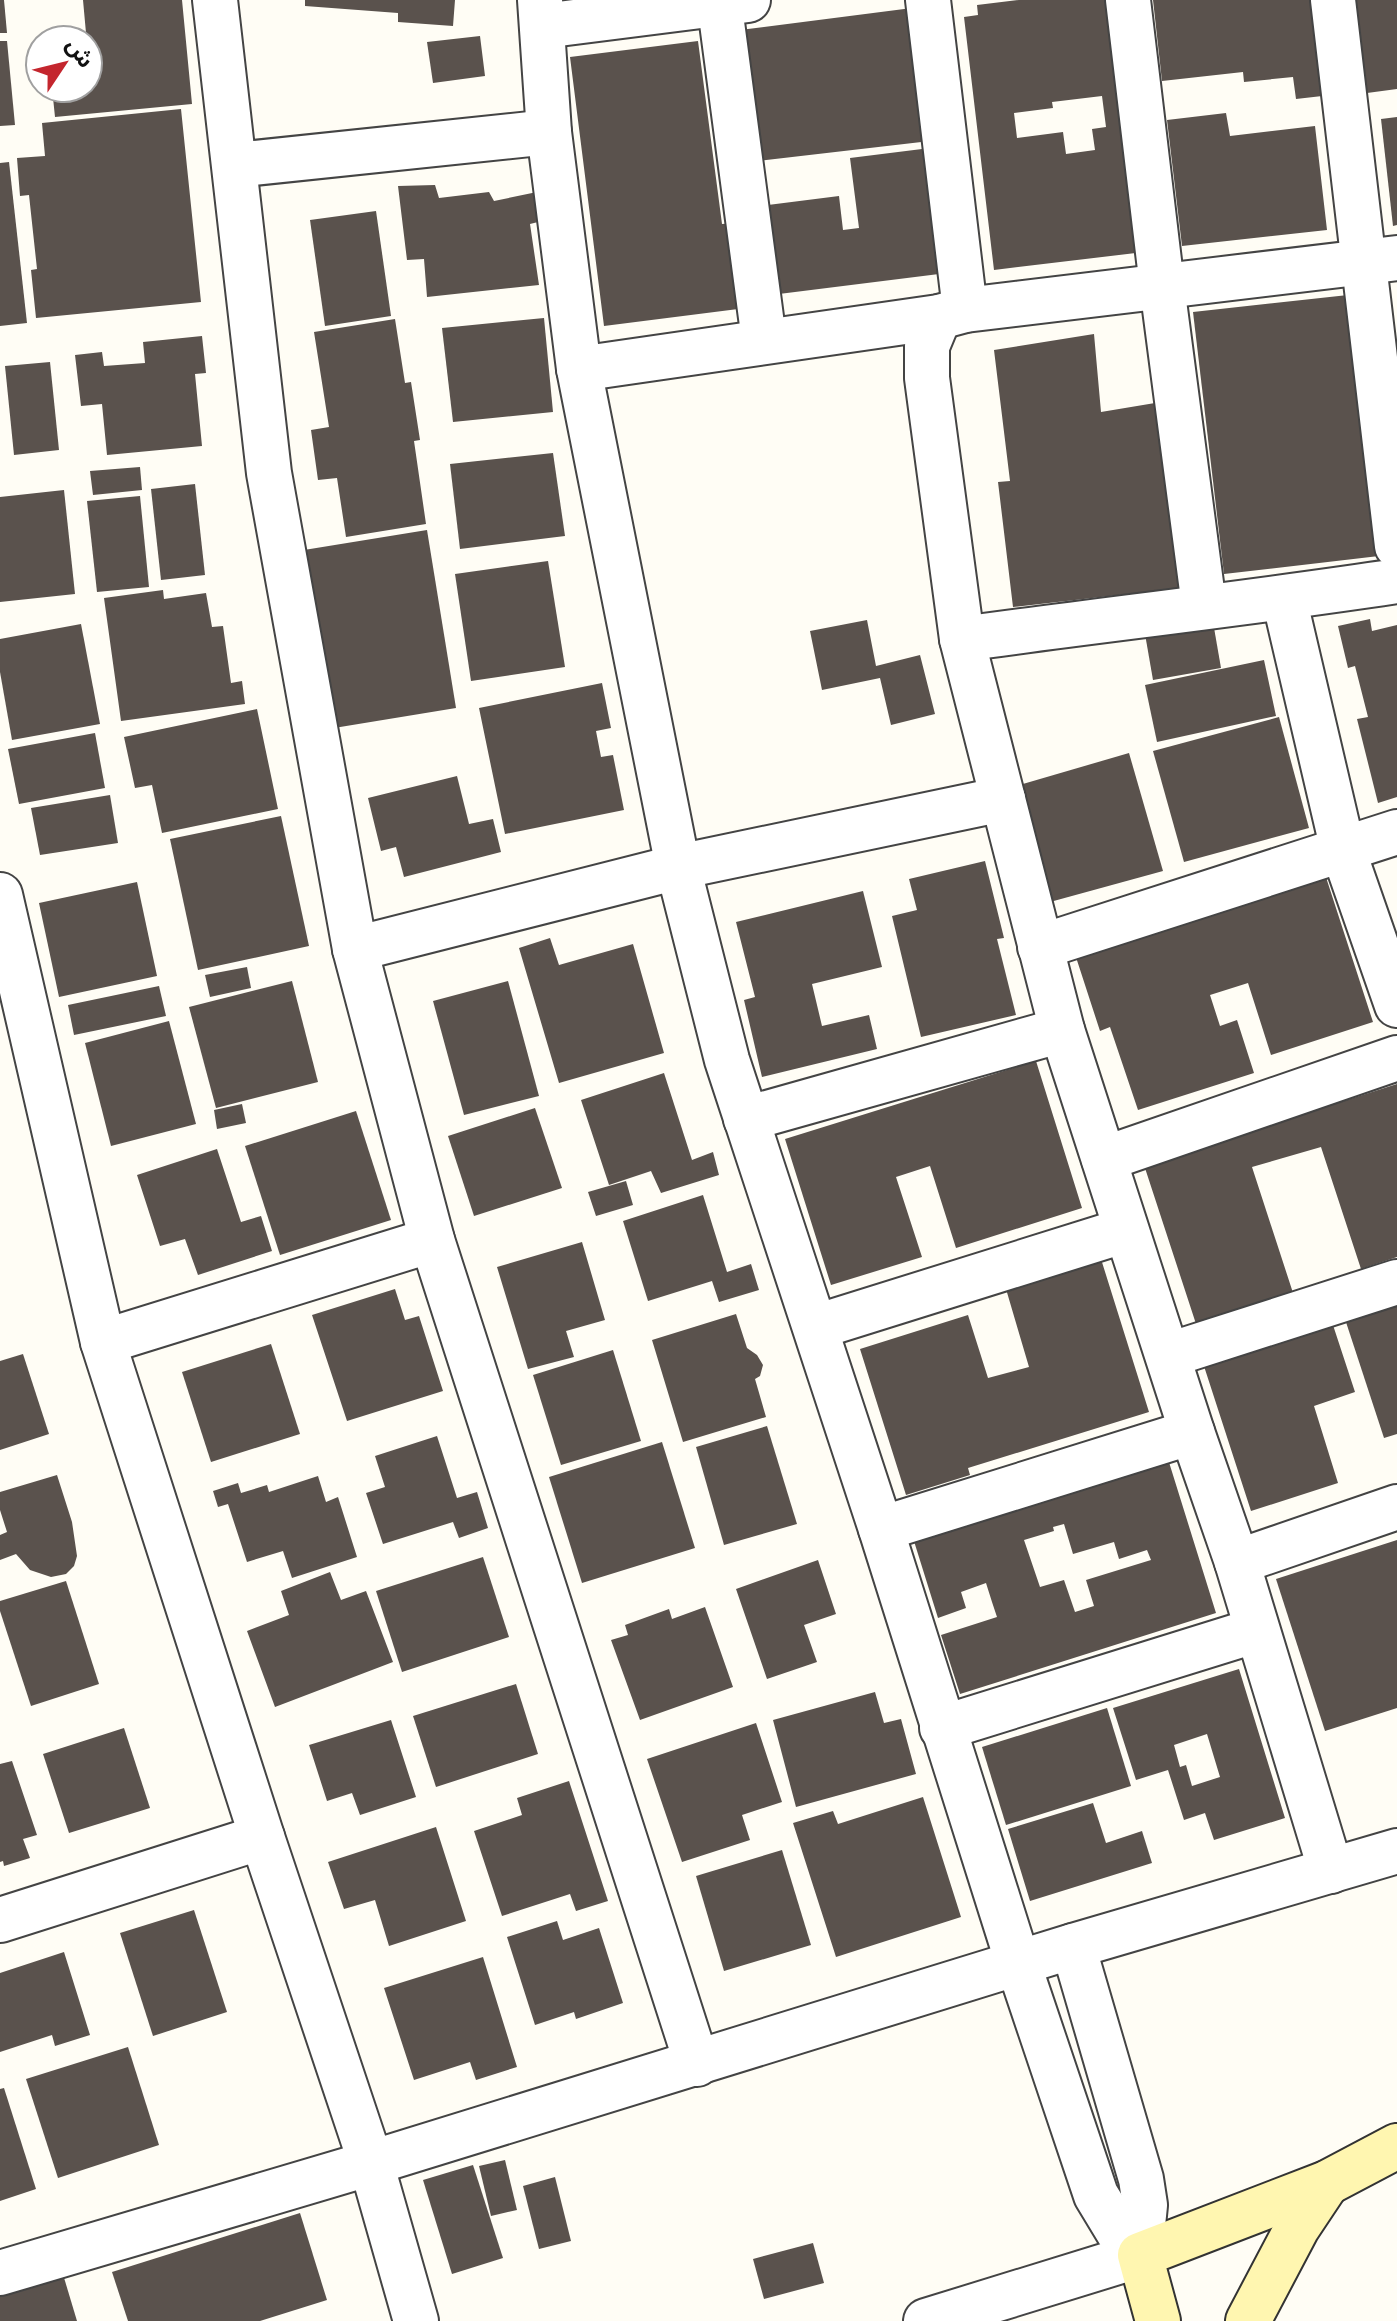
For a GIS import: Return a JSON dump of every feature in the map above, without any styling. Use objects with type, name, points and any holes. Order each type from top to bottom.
[{"type":"main road","points":[[1158,2321],[1140,2255],[1327,2183],[1397,2146]]},
{"type":"main road","points":[[1248,2321],[1297,2228],[1327,2183]]},
{"type":"street","points":[[215,0],[269,473],[355,949],[432,1240],[697,2064]]},
{"type":"street","points":[[928,0],[952,313],[927,346],[927,378],[962,639],[1062,1030],[1237,1562],[1331,1871]]},
{"type":"street","points":[[1128,0],[1204,606]]},
{"type":"street","points":[[1333,0],[1380,260],[1397,546]]},
{"type":"street","points":[[764,340],[730,1],[542,13],[549,132],[579,369],[678,867],[727,1060],[816,1327],[1018,1963],[1096,2195],[1122,2238],[1140,2255]]},
{"type":"street","points":[[235,165],[549,132]]},
{"type":"street","points":[[579,369],[952,313],[1380,260]]},
{"type":"street","points":[[962,639],[1397,581]]},
{"type":"street","points":[[1284,598],[1343,850],[1397,1005]]},
{"type":"street","points":[[355,949],[678,867],[1003,799]]},
{"type":"street","points":[[1040,947],[1397,832]]},
{"type":"street","points":[[0,895],[103,1342],[262,1837],[371,2163],[416,2321]]},
{"type":"street","points":[[746,1119],[1062,1030]]},
{"type":"street","points":[[1104,1159],[1397,1058]]},
{"type":"street","points":[[816,1327],[1126,1230]]},
{"type":"street","points":[[103,1342],[432,1240]]},
{"type":"street","points":[[1169,1355],[1397,1282]]},
{"type":"street","points":[[881,1529],[1192,1432]]},
{"type":"street","points":[[1237,1562],[1397,1507]]},
{"type":"street","points":[[942,1728],[1257,1630]]},
{"type":"street","points":[[0,1920],[262,1837]]},
{"type":"street","points":[[0,2273],[697,2064],[1073,1946],[1397,1851]]},
{"type":"street","points":[[1073,1946],[1141,2179],[1145,2205],[1140,2255]]},
{"type":"street","points":[[926,2321],[1140,2255]]},
{"type":"building","points":[[0,0],[4,0],[7,33],[0,33]]},
{"type":"building","points":[[83,0],[182,0],[192,104],[55,117],[54,104],[104,104],[104,24],[85,24]]},
{"type":"building","points":[[305,0],[455,0],[453,26],[398,22],[398,13],[305,6]]},
{"type":"building","points":[[1019,0],[1116,0],[1144,252],[994,270],[964,17],[978,15],[977,5]],"holes":[[[1102,96],[1106,127],[1092,129],[1095,150],[1066,154],[1063,132],[1017,138],[1014,113],[1053,108],[1052,102]]]},
{"type":"building","points":[[1153,0],[1319,0],[1331,95],[1296,99],[1293,77],[1244,82],[1243,72],[1162,81]]},
{"type":"building","points":[[1356,0],[1397,0],[1397,89],[1367,93]]},
{"type":"building","points":[[912,8],[930,141],[757,161],[740,30]]},
{"type":"building","points":[[480,36],[485,76],[433,83],[427,42]]},
{"type":"building","points":[[0,41],[7,41],[15,125],[0,126]]},
{"type":"building","points":[[698,41],[722,224],[735,223],[746,308],[604,326],[570,57]]},
{"type":"building","points":[[181,109],[201,302],[36,318],[31,270],[37,269],[29,195],[20,196],[17,158],[45,156],[42,123]]},
{"type":"building","points":[[1226,113],[1230,136],[1315,126],[1327,230],[1182,246],[1167,120]]},
{"type":"building","points":[[1397,117],[1397,225],[1393,226],[1381,119]]},
{"type":"building","points":[[930,148],[947,273],[771,295],[759,206],[839,196],[843,230],[859,228],[850,158]]},
{"type":"building","points":[[9,162],[27,323],[0,326],[0,163]]},
{"type":"building","points":[[435,185],[439,198],[489,192],[494,201],[537,192],[542,221],[530,224],[539,285],[427,297],[424,259],[407,260],[398,186]]},
{"type":"building","points":[[376,211],[391,316],[325,326],[310,220]]},
{"type":"building","points":[[1348,295],[1379,556],[1224,574],[1193,312]]},
{"type":"building","points":[[544,318],[553,412],[453,422],[442,328]]},
{"type":"building","points":[[395,319],[405,383],[411,382],[420,440],[414,441],[426,524],[346,537],[337,478],[318,480],[311,430],[329,427],[314,332]]},
{"type":"building","points":[[1094,334],[1101,412],[1161,402],[1188,587],[1013,607],[998,482],[1010,481],[994,350]]},
{"type":"building","points":[[202,336],[206,373],[195,374],[202,446],[107,455],[102,404],[81,406],[75,355],[102,352],[104,366],[145,363],[143,342]]},
{"type":"building","points":[[50,362],[59,450],[14,455],[5,366]]},
{"type":"building","points":[[553,453],[565,536],[460,549],[450,464]]},
{"type":"building","points":[[140,467],[142,490],[93,495],[90,471]]},
{"type":"building","points":[[195,484],[205,575],[161,580],[151,489]]},
{"type":"building","points":[[64,490],[75,594],[0,602],[0,497]]},
{"type":"building","points":[[140,496],[149,587],[97,592],[87,501]]},
{"type":"building","points":[[427,530],[456,708],[334,728],[304,550]]},
{"type":"building","points":[[548,561],[565,667],[471,681],[455,574]]},
{"type":"building","points":[[163,590],[164,599],[206,593],[212,627],[223,626],[231,683],[242,681],[245,704],[121,721],[104,598]]},
{"type":"building","points":[[1370,619],[1372,631],[1397,625],[1397,797],[1378,803],[1357,719],[1368,717],[1355,666],[1348,668],[1338,626]]},
{"type":"building","points":[[867,620],[876,666],[920,655],[935,714],[891,725],[880,678],[822,690],[810,631]]},
{"type":"building","points":[[1213,622],[1221,668],[1153,680],[1145,634]]},
{"type":"building","points":[[81,624],[100,724],[12,740],[0,672],[0,639]]},
{"type":"building","points":[[1264,660],[1276,716],[1157,742],[1145,685]]},
{"type":"building","points":[[602,683],[611,728],[596,731],[601,757],[613,755],[624,810],[505,834],[479,708]]},
{"type":"building","points":[[257,709],[278,809],[162,833],[152,785],[135,788],[124,737]]},
{"type":"building","points":[[1279,717],[1309,828],[1184,862],[1153,751]]},
{"type":"building","points":[[95,733],[105,788],[19,804],[8,749]]},
{"type":"building","points":[[1129,753],[1163,871],[1050,902],[1016,786]]},
{"type":"building","points":[[457,776],[469,824],[493,819],[501,852],[404,877],[396,847],[381,851],[368,798]]},
{"type":"building","points":[[110,795],[118,843],[40,855],[31,808]]},
{"type":"building","points":[[281,816],[309,946],[198,970],[170,839]]},
{"type":"building","points":[[985,861],[1004,938],[997,939],[1016,1015],[921,1037],[892,916],[917,910],[909,879]]},
{"type":"building","points":[[1323,868],[1373,1022],[1271,1055],[1248,983],[1210,995],[1220,1026],[1237,1020],[1254,1073],[1138,1110],[1110,1027],[1100,1031],[1073,948]]},
{"type":"building","points":[[137,882],[157,976],[59,997],[39,903]]},
{"type":"building","points":[[863,891],[882,967],[812,984],[822,1026],[869,1015],[877,1049],[762,1077],[744,1000],[755,997],[736,922]]},
{"type":"building","points":[[550,938],[559,965],[633,944],[664,1053],[559,1083],[519,948]]},
{"type":"building","points":[[247,967],[251,988],[210,997],[205,975]]},
{"type":"building","points":[[292,981],[318,1082],[216,1108],[189,1007]]},
{"type":"building","points":[[508,981],[539,1096],[464,1115],[433,1001]]},
{"type":"building","points":[[159,986],[166,1016],[74,1035],[68,1005]]},
{"type":"building","points":[[169,1021],[196,1124],[111,1146],[85,1043]]},
{"type":"building","points":[[1036,1061],[1082,1208],[956,1248],[930,1166],[896,1177],[922,1257],[831,1285],[785,1139]]},
{"type":"building","points":[[664,1073],[692,1160],[713,1152],[719,1175],[661,1193],[651,1171],[609,1185],[581,1100]]},
{"type":"building","points":[[1397,1084],[1397,1257],[1361,1269],[1321,1147],[1252,1167],[1295,1299],[1198,1330],[1144,1165]]},
{"type":"building","points":[[242,1104],[246,1123],[217,1129],[214,1110]]},
{"type":"building","points":[[535,1108],[562,1188],[474,1216],[448,1136]]},
{"type":"building","points":[[356,1111],[391,1220],[280,1255],[245,1146]]},
{"type":"building","points":[[217,1149],[241,1222],[261,1216],[272,1251],[198,1275],[185,1239],[160,1246],[137,1175]]},
{"type":"building","points":[[626,1181],[633,1205],[596,1216],[588,1192]]},
{"type":"building","points":[[703,1195],[727,1272],[751,1264],[759,1290],[719,1302],[712,1281],[648,1301],[623,1221]]},
{"type":"building","points":[[582,1242],[605,1320],[566,1331],[574,1357],[528,1369],[497,1267]]},
{"type":"building","points":[[1101,1259],[1149,1412],[968,1468],[970,1475],[906,1495],[860,1349],[968,1315],[988,1378],[1029,1367],[1006,1289]]},
{"type":"building","points":[[395,1289],[405,1320],[419,1316],[443,1391],[347,1421],[312,1315]]},
{"type":"building","points":[[1397,1299],[1397,1434],[1384,1438],[1344,1316]]},
{"type":"building","points":[[736,1314],[747,1348],[757,1355],[763,1365],[760,1376],[755,1379],[766,1417],[683,1442],[652,1340]]},
{"type":"building","points":[[1331,1319],[1355,1392],[1314,1406],[1338,1483],[1251,1511],[1202,1360]]},
{"type":"building","points":[[271,1344],[300,1434],[211,1462],[182,1372]]},
{"type":"building","points":[[613,1350],[641,1441],[561,1465],[533,1375]]},
{"type":"building","points":[[23,1354],[49,1434],[0,1450],[0,1361]]},
{"type":"building","points":[[767,1426],[797,1524],[724,1545],[696,1447]]},
{"type":"building","points":[[437,1436],[457,1498],[477,1492],[488,1528],[459,1538],[453,1522],[383,1544],[366,1493],[385,1487],[375,1456]]},
{"type":"building","points":[[662,1442],[695,1548],[582,1583],[549,1477]]},
{"type":"building","points":[[1168,1459],[1216,1613],[960,1694],[941,1635],[997,1617],[986,1583],[961,1592],[966,1608],[938,1618],[913,1538]],"holes":[[[1064,1524],[1073,1554],[1114,1542],[1119,1559],[1147,1550],[1151,1560],[1086,1580],[1094,1606],[1075,1612],[1064,1580],[1040,1587],[1024,1540],[1054,1531],[1053,1527]]]},
{"type":"building","points":[[57,1475],[72,1522],[77,1556],[74,1566],[66,1574],[51,1577],[30,1570],[16,1554],[0,1560],[0,1535],[7,1532],[0,1510],[0,1492]]},
{"type":"building","points":[[318,1476],[326,1502],[338,1497],[357,1557],[292,1578],[283,1551],[247,1562],[228,1504],[218,1507],[213,1491],[238,1483],[241,1493],[267,1485],[269,1492]]},
{"type":"building","points":[[1397,1540],[1397,1708],[1325,1731],[1276,1579]]},
{"type":"building","points":[[483,1557],[509,1637],[402,1672],[376,1591]]},
{"type":"building","points":[[818,1560],[836,1614],[804,1625],[817,1662],[767,1679],[736,1589]]},
{"type":"building","points":[[330,1572],[341,1600],[366,1591],[393,1662],[275,1707],[247,1631],[289,1615],[281,1591]]},
{"type":"building","points":[[66,1581],[99,1684],[31,1706],[0,1611],[0,1601]]},
{"type":"building","points":[[705,1607],[733,1687],[640,1720],[611,1640],[628,1635],[625,1625],[669,1609],[672,1619]]},
{"type":"building","points":[[1239,1669],[1285,1818],[1214,1840],[1205,1813],[1184,1820],[1168,1770],[1136,1780],[1113,1708]],"holes":[[[1207,1734],[1220,1777],[1192,1786],[1186,1765],[1180,1767],[1174,1745]]]},
{"type":"building","points":[[516,1684],[538,1754],[436,1787],[413,1716]]},
{"type":"building","points":[[875,1692],[884,1723],[901,1719],[916,1774],[796,1807],[773,1720]]},
{"type":"building","points":[[1107,1708],[1131,1786],[1006,1825],[982,1747]]},
{"type":"building","points":[[391,1720],[416,1797],[360,1815],[352,1793],[327,1801],[309,1745]]},
{"type":"building","points":[[756,1723],[782,1802],[742,1815],[750,1840],[682,1862],[647,1759]]},
{"type":"building","points":[[124,1728],[150,1808],[69,1833],[43,1754]]},
{"type":"building","points":[[12,1761],[37,1835],[23,1839],[30,1858],[4,1866],[3,1861],[0,1862],[0,1764]]},
{"type":"building","points":[[569,1781],[608,1901],[576,1911],[570,1894],[502,1916],[474,1831],[522,1815],[517,1798]]},
{"type":"building","points":[[923,1797],[961,1917],[836,1957],[793,1823],[833,1811],[838,1824]]},
{"type":"building","points":[[1093,1803],[1106,1843],[1142,1831],[1152,1863],[1030,1901],[1008,1829]]},
{"type":"building","points":[[436,1827],[466,1921],[389,1946],[375,1900],[344,1909],[328,1862]]},
{"type":"building","points":[[782,1850],[811,1945],[724,1971],[696,1876]]},
{"type":"building","points":[[194,1910],[227,2012],[153,2036],[120,1933]]},
{"type":"building","points":[[557,1921],[563,1940],[599,1928],[623,2003],[576,2019],[574,2012],[535,2025],[507,1937]]},
{"type":"building","points":[[64,1952],[90,2035],[55,2046],[52,2035],[0,2052],[0,1973]]},
{"type":"building","points":[[483,1957],[517,2067],[476,2080],[470,2062],[414,2080],[384,1988]]},
{"type":"building","points":[[128,2047],[159,2145],[58,2178],[26,2079]]},
{"type":"building","points":[[4,2088],[36,2189],[0,2201],[0,2089]]},
{"type":"building","points":[[505,2160],[517,2210],[491,2216],[479,2166]]},
{"type":"building","points":[[473,2165],[503,2258],[452,2274],[423,2180]]},
{"type":"building","points":[[555,2177],[571,2241],[539,2249],[523,2186]]},
{"type":"building","points":[[300,2213],[327,2300],[260,2321],[128,2321],[112,2272]]},
{"type":"building","points":[[813,2243],[824,2283],[764,2299],[753,2259]]},
{"type":"building","points":[[62,2271],[77,2321],[0,2321],[0,2290]]}]
